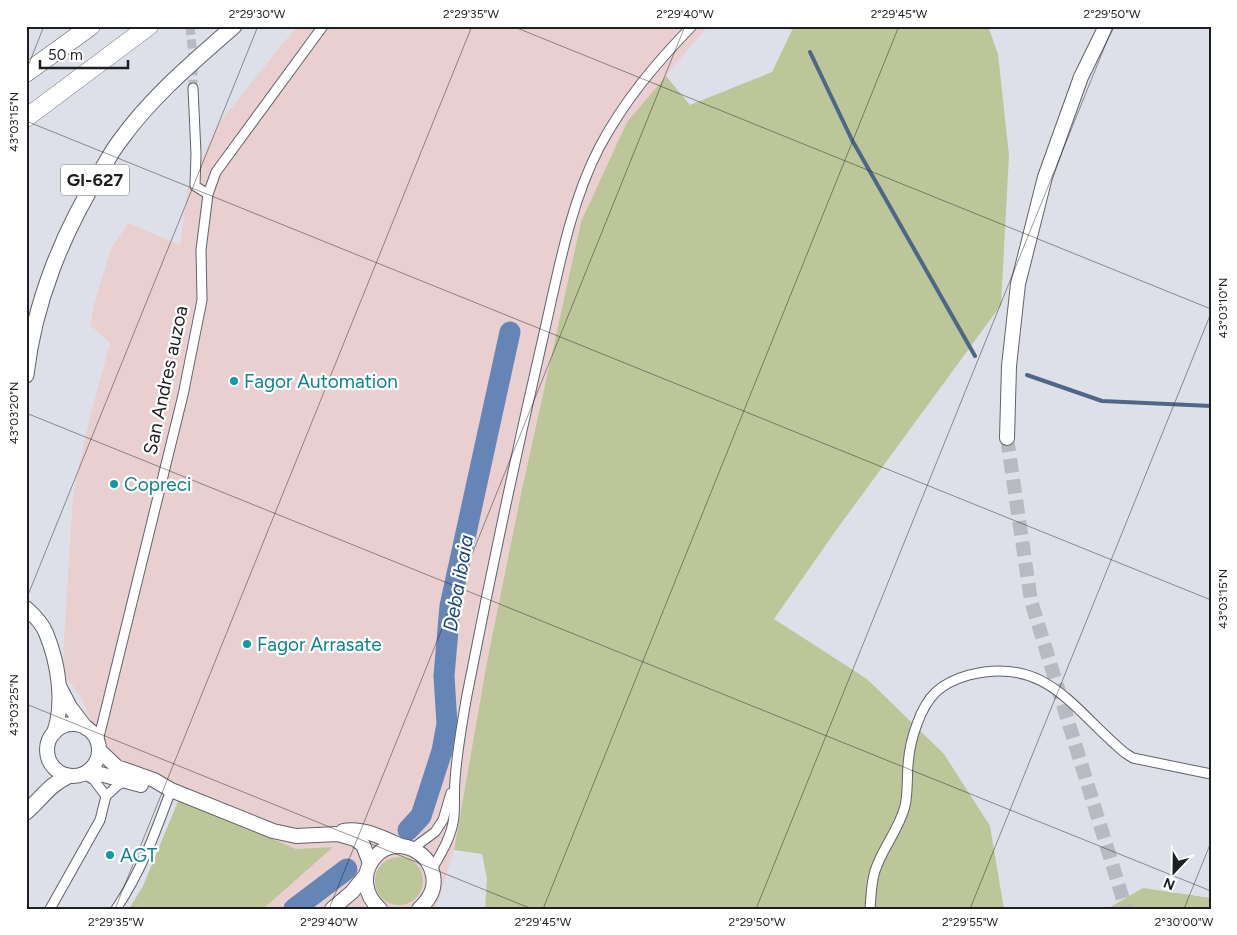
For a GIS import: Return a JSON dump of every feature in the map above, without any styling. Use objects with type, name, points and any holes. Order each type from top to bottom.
[{"type":"highway","points":[[26,73],[91,26]]},
{"type":"highway","points":[[26,118],[149,26]]},
{"type":"main road","name":"GI-627","points":[[26,375],[28,356],[42,298],[62,244],[88,192],[119,142],[147,108],[179,74],[234,26]]},
{"type":"main road","points":[[26,812],[38,802],[51,785],[68,776]]},
{"type":"street","name":"San Andres auzoa","points":[[86,773],[96,763],[99,737],[183,395],[202,300],[201,250],[208,194],[216,172],[323,26]]},
{"type":"street","points":[[432,869],[444,849],[452,827],[454,781],[461,727],[549,311],[574,207],[599,149],[619,114],[644,78],[692,26]]},
{"type":"street","points":[[1007,438],[1008,366],[1020,275],[1045,177],[1081,77],[1106,26]]},
{"type":"street","points":[[193,88],[196,154],[195,186],[208,194]]},
{"type":"street","points":[[26,608],[46,631],[53,657],[58,683],[59,711],[54,733]]},
{"type":"street","points":[[870,909],[875,872],[906,804],[910,746],[922,710],[931,696],[943,685],[957,678],[998,671],[1020,671],[1054,689],[1080,709],[1125,753],[1140,759],[1211,774]]},
{"type":"street","points":[[58,683],[70,707],[86,728]]},
{"type":"street","points":[[171,790],[86,773],[68,776],[52,766],[48,758],[49,740],[61,727],[70,724],[79,725],[93,733],[99,749],[116,767],[154,780],[171,790],[273,831],[296,836],[338,834],[354,839],[363,845],[368,870],[366,886],[368,895],[380,909]]},
{"type":"street","points":[[86,773],[106,796]]},
{"type":"street","points":[[50,909],[100,820],[106,796],[125,781]]},
{"type":"street","points":[[332,909],[352,892],[383,850],[407,848],[435,832],[443,820],[454,781]]},
{"type":"street","points":[[116,909],[128,891],[153,842],[171,790]]},
{"type":"street","points":[[338,834],[345,830],[354,830],[378,836],[420,854],[427,860],[434,877],[431,894],[419,909]]},
{"type":"street","points":[[431,894],[436,909]]},
{"type":"shaded area","points":[[297,26],[708,26],[627,122],[582,222],[521,494],[487,662],[454,850],[436,909],[263,909],[332,847],[296,849],[112,772],[81,697],[62,672],[73,495],[90,416],[110,343],[90,325],[94,304],[111,249],[128,223],[180,245],[188,187],[220,122]]},
{"type":"green space","points":[[794,26],[988,26],[998,54],[1009,155],[1001,305],[837,529],[774,619],[867,679],[944,754],[990,826],[1004,909],[485,909],[487,879],[482,854],[454,850],[487,662],[521,494],[581,222],[627,122],[666,76],[690,105],[772,72]]},
{"type":"green space","points":[[179,799],[296,849],[333,847],[263,909],[129,909],[143,886]]},
{"type":"green space","points":[[399,857],[408,859],[416,864],[421,872],[423,881],[421,890],[416,898],[408,903],[399,905],[390,903],[382,898],[377,890],[375,881],[377,872],[382,864],[390,859]]},
{"type":"green space","points":[[1143,888],[1211,898],[1211,909],[1107,909]]},
{"type":"waterway","points":[[810,52],[852,140],[975,356]]},
{"type":"waterway","name":"Deba ibaia","points":[[408,830],[421,816],[442,751],[447,724],[444,676],[450,606],[510,332]]},
{"type":"waterway","points":[[1027,375],[1102,401],[1211,406]]},
{"type":"waterway","name":"Deba ibaia","points":[[294,909],[347,869]]},
{"type":"tunnel","points":[[190,26],[193,88]]},
{"type":"tunnel","points":[[1007,438],[1031,601],[1126,909]]},
{"type":"place","name":"Fagor Automation","points":[[234,381]]},
{"type":"place","name":"Copreci","points":[[114,484]]},
{"type":"place","name":"Fagor Arrasate","points":[[247,644]]},
{"type":"place","name":"AGT","points":[[110,855]]}]
